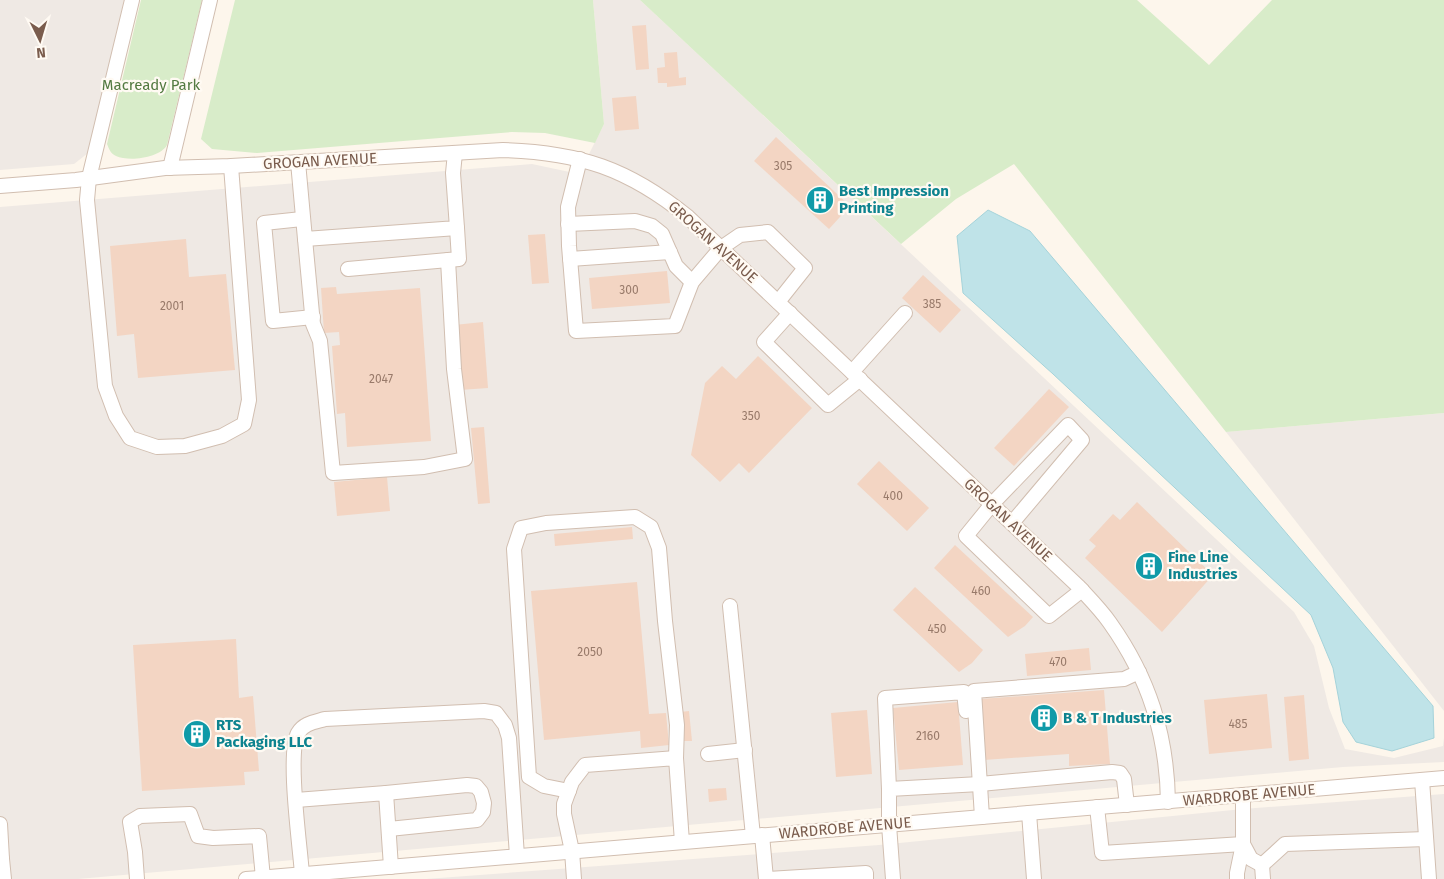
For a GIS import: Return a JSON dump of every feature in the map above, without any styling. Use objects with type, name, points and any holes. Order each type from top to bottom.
[{"type":"street","points":[[132,0],[89,178],[87,200],[105,386],[116,416],[130,438],[157,447],[185,446],[222,436],[244,424],[249,400],[231,166]]},
{"type":"street","points":[[170,168],[210,0]]},
{"type":"street","name":"GROGAN AVENUE","points":[[0,186],[170,168],[503,150],[526,151],[580,159],[616,171],[663,197],[688,217],[1082,590],[1110,622],[1139,672],[1150,695],[1160,726],[1166,759],[1168,802]]},
{"type":"street","points":[[348,269],[460,259],[453,173],[455,153]]},
{"type":"street","points":[[580,159],[568,206],[576,330],[675,326],[692,282],[721,248],[740,235],[768,232],[805,268],[778,302]]},
{"type":"street","points":[[298,162],[312,317],[320,341],[333,473],[424,467],[465,459],[454,369],[448,260]]},
{"type":"street","points":[[302,219],[264,223],[272,312],[273,321],[312,317]]},
{"type":"street","points":[[568,224],[635,221],[652,226],[662,234],[676,266],[692,282]]},
{"type":"street","points":[[305,239],[457,228]]},
{"type":"street","points":[[570,259],[670,252]]},
{"type":"street","points":[[790,313],[764,342],[828,405],[856,375],[905,313]]},
{"type":"street","points":[[1012,523],[1082,440],[1068,425],[992,504],[966,536],[1049,616],[1082,590]]},
{"type":"street","points":[[568,791],[544,786],[529,777],[514,550],[521,528],[546,523],[635,517],[651,527],[659,548],[677,724],[676,758],[682,842]]},
{"type":"street","points":[[730,606],[745,750],[758,836],[767,879],[866,873],[866,879]]},
{"type":"street","points":[[977,784],[974,691],[1124,679],[1139,672]]},
{"type":"street","points":[[893,879],[888,825],[889,789],[885,698],[964,692],[982,817]]},
{"type":"street","points":[[302,874],[294,776],[294,746],[299,732],[309,723],[325,719],[484,711],[496,714],[505,725],[509,738],[517,856]]},
{"type":"street","points":[[708,754],[745,750]]},
{"type":"street","points":[[574,879],[572,851],[564,814],[564,804],[572,782],[585,765],[676,758]]},
{"type":"street","points":[[889,789],[977,784],[1112,772],[1120,773],[1124,779],[1127,805]]},
{"type":"street","name":"WARDROBE AVENUE","points":[[246,879],[302,874],[387,871],[572,851],[1444,778]]},
{"type":"street","points":[[1422,780],[1429,879]]},
{"type":"street","points":[[296,800],[467,785],[476,786],[481,792],[484,803],[483,812],[477,820],[388,829]]},
{"type":"street","points":[[386,793],[388,829],[387,871]]},
{"type":"street","points":[[1238,879],[1237,873],[1243,844],[1243,795]]},
{"type":"street","points":[[1097,808],[1102,853],[1243,844]]},
{"type":"street","points":[[1029,813],[1034,879]]},
{"type":"street","points":[[137,879],[130,822],[140,816],[190,814],[198,836],[213,838],[259,836],[263,878]]},
{"type":"street","points":[[0,824],[1,860],[4,879]]},
{"type":"street","points":[[1243,844],[1251,858],[1263,872],[1285,844],[1426,839]]},
{"type":"shaded area","points":[[0,0],[124,0],[88,153],[74,164],[0,170]]},
{"type":"shaded area","points":[[593,0],[640,0],[1294,612],[1314,646],[1329,708],[1345,749],[1394,758],[1443,746],[1444,738],[1444,762],[1343,767],[78,879],[0,879],[0,207],[532,164],[579,174],[604,124]]},
{"type":"shaded area","points":[[1444,413],[1444,711],[1226,432]]},
{"type":"shaded area","points":[[1444,794],[1444,879],[426,879],[879,845],[1243,809]]},
{"type":"green space","name":"Macready Park","points":[[141,0],[202,0],[167,145],[151,156],[128,159],[114,155],[107,144]]},
{"type":"green space","points":[[235,0],[593,0],[604,124],[595,143],[545,133],[512,132],[257,153],[212,149],[201,139]]},
{"type":"green space","points":[[640,0],[1137,0],[1209,65],[1272,0],[1444,0],[1444,413],[1226,432],[1014,164],[956,199],[901,244]]},
{"type":"water","points":[[988,210],[1030,231],[1433,706],[1434,738],[1392,751],[1356,742],[1343,722],[1333,668],[1311,615],[1053,374],[963,293],[957,236]]},
{"type":"building","points":[[646,25],[649,69],[636,70],[632,26]]},
{"type":"building","points":[[677,52],[679,78],[686,77],[686,85],[667,87],[667,83],[658,83],[657,68],[665,67],[664,53]]},
{"type":"building","points":[[636,96],[639,129],[615,131],[612,98]]},
{"type":"building","points":[[776,137],[850,206],[829,229],[754,161]]},
{"type":"building","points":[[545,234],[549,283],[532,284],[528,235]]},
{"type":"building","points":[[186,239],[189,277],[226,274],[235,370],[138,378],[134,334],[117,336],[110,246]]},
{"type":"building","points":[[667,271],[670,303],[592,309],[589,278]]},
{"type":"building","points":[[923,275],[961,310],[940,333],[902,298]]},
{"type":"building","points":[[336,287],[337,294],[420,288],[431,441],[347,447],[345,413],[337,414],[332,346],[340,345],[339,332],[324,333],[321,288]]},
{"type":"building","points":[[483,322],[488,388],[460,390],[454,325]]},
{"type":"building","points":[[758,356],[812,408],[749,473],[739,463],[720,482],[691,455],[705,383],[722,366],[736,379]]},
{"type":"building","points":[[1049,389],[1069,407],[1014,466],[994,448]]},
{"type":"building","points":[[484,427],[490,503],[478,504],[471,428]]},
{"type":"building","points":[[879,461],[929,508],[907,531],[857,484]]},
{"type":"building","points":[[387,477],[390,511],[337,516],[334,482]]},
{"type":"building","name":"Fine Line Industries","points":[[1137,502],[1213,575],[1162,632],[1085,558],[1096,546],[1089,540],[1113,514],[1120,520]]},
{"type":"building","points":[[632,527],[633,539],[555,546],[554,534]]},
{"type":"building","points":[[955,545],[1033,617],[1025,626],[1008,637],[934,568]]},
{"type":"building","points":[[637,582],[649,714],[666,713],[669,745],[641,748],[640,731],[544,740],[531,591]]},
{"type":"building","points":[[915,587],[983,650],[972,663],[959,672],[893,610]]},
{"type":"building","name":"RTS Packaging LLC","points":[[236,639],[239,698],[253,696],[259,771],[244,772],[245,785],[142,791],[133,645]]},
{"type":"building","points":[[1089,648],[1091,670],[1027,676],[1025,654]]},
{"type":"building","name":"B & T Industries","points":[[1104,690],[1110,764],[1069,766],[1069,754],[984,760],[980,699]]},
{"type":"building","points":[[1267,694],[1272,748],[1209,754],[1204,700]]},
{"type":"building","points":[[1304,695],[1309,759],[1289,761],[1284,697]]},
{"type":"building","points":[[958,702],[963,765],[899,770],[893,708]]},
{"type":"building","points":[[867,710],[872,774],[836,777],[831,713]]},
{"type":"building","points":[[689,711],[692,741],[683,741],[680,712]]},
{"type":"building","points":[[726,788],[727,800],[709,802],[708,789]]},
{"type":"place","name":"Best Impression Printing","points":[[820,200]]},
{"type":"place","name":"Fine Line Industries","points":[[1149,566]]},
{"type":"place","name":"B & T Industries","points":[[1044,718]]},
{"type":"place","name":"RTS Packaging LLC","points":[[197,734]]}]
